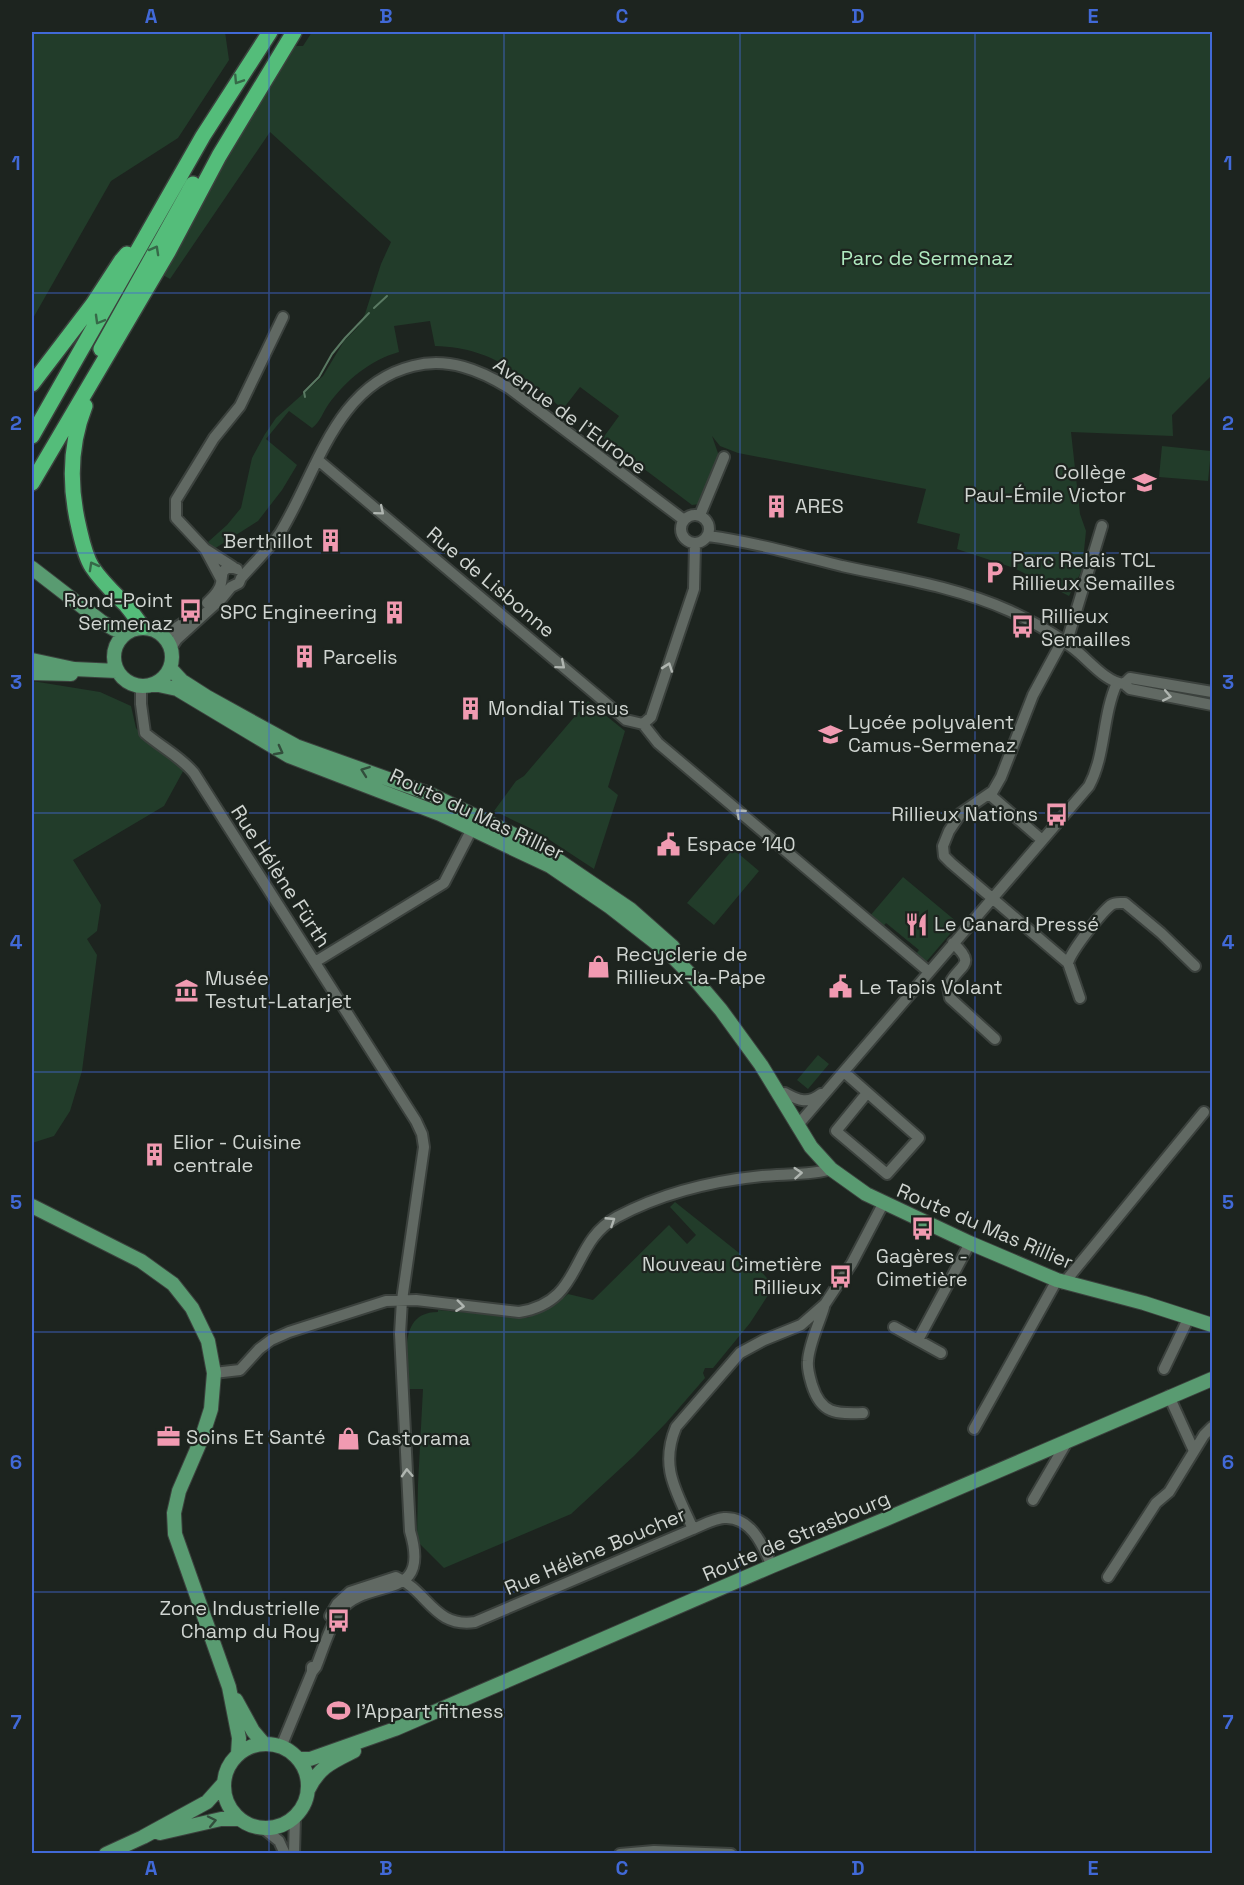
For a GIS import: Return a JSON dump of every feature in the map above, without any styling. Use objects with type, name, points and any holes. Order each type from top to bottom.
[{"type":"highway","points":[[32,436],[227,97],[270,32]]},
{"type":"highway","points":[[32,483],[82,396],[105,362],[168,252],[219,156],[292,32]]},
{"type":"highway","points":[[32,465],[97,356],[207,158],[246,94],[292,32]]},
{"type":"highway","points":[[32,384],[93,304],[121,261],[148,233]]},
{"type":"highway","points":[[105,362],[79,422],[73,446],[72,493],[82,542],[90,564],[100,579],[143,627]]},
{"type":"main road","points":[[32,568],[114,629],[127,632],[143,627],[151,628],[164,636],[171,648],[172,658],[170,668],[161,680],[148,685],[127,682],[117,670],[114,662],[116,645],[127,632]]},
{"type":"main road","points":[[32,660],[91,670],[117,670]]},
{"type":"main road","name":"Route du Mas Rillier","points":[[170,668],[182,681],[207,697],[296,746],[430,794],[550,866],[610,907],[669,953],[693,977],[721,1010],[761,1065],[827,1164],[852,1186],[883,1204],[1060,1282],[1144,1303],[1212,1325]]},
{"type":"main road","points":[[32,674],[70,674],[91,670]]},
{"type":"main road","name":"Route du Mas Rillier","points":[[148,685],[177,689],[288,756],[440,814],[475,823],[537,846],[561,861],[655,929],[709,984],[738,1022],[785,1093],[800,1123]]},
{"type":"main road","points":[[32,1206],[141,1261],[173,1284],[192,1308],[208,1341],[214,1373],[211,1410],[201,1440],[178,1491],[174,1513],[175,1534],[229,1687],[250,1726],[264,1744]]},
{"type":"main road","name":"Route de Strasbourg","points":[[298,1759],[310,1759],[395,1729],[1212,1379]]},
{"type":"main road","points":[[229,1687],[238,1738],[237,1754]]},
{"type":"main road","name":"Route de Strasbourg","points":[[307,1792],[322,1768],[395,1729]]},
{"type":"main road","points":[[264,1744],[281,1747],[298,1759],[307,1780],[307,1792],[301,1809],[286,1823],[275,1827],[263,1828],[251,1825],[240,1819],[231,1809],[225,1797],[224,1783],[230,1762],[246,1749],[264,1744]]},
{"type":"main road","points":[[106,1854],[143,1837],[207,1802],[224,1783]]},
{"type":"main road","points":[[143,1837],[221,1819],[240,1819]]},
{"type":"street","points":[[237,571],[237,585],[225,582],[205,549],[176,518],[176,500],[214,438],[240,406],[283,317]]},
{"type":"street","name":"Avenue de l'Europe","points":[[237,571],[270,547],[346,410],[375,383],[398,370],[419,364],[440,363],[469,368],[488,375],[684,520]]},
{"type":"street","points":[[700,515],[723,457]]},
{"type":"street","name":"Rue de Lisbonne","points":[[318,460],[626,720],[643,724]]},
{"type":"street","points":[[691,515],[700,515],[710,526],[708,536],[703,542],[695,544],[685,540],[682,536],[681,525],[691,515]]},
{"type":"street","points":[[1080,998],[1068,963],[1005,908],[991,899],[944,856],[942,846],[961,813],[989,794],[1001,777],[1033,695],[1064,641],[1068,638],[1102,526]]},
{"type":"street","points":[[708,536],[966,594],[1010,611],[1064,641],[1130,689],[1212,705]]},
{"type":"street","points":[[695,544],[694,589],[651,717],[643,724],[658,743],[928,972]]},
{"type":"street","points":[[205,549],[237,571]]},
{"type":"street","points":[[171,648],[177,639],[222,598],[225,569],[237,571]]},
{"type":"street","points":[[164,636],[195,615],[225,582]]},
{"type":"street","points":[[800,1123],[1080,798],[1096,772],[1111,697],[1121,683],[1130,678],[1212,692]]},
{"type":"street","name":"Rue Hélène Fürth","points":[[148,685],[141,704],[145,733],[182,759],[194,773],[422,1134],[424,1146],[402,1300],[400,1334],[410,1531],[414,1543],[413,1568],[420,1594]]},
{"type":"street","points":[[989,794],[1042,840]]},
{"type":"street","points":[[315,962],[444,883],[475,823]]},
{"type":"street","points":[[1068,963],[1073,951],[1111,904],[1125,903],[1195,966]]},
{"type":"street","points":[[954,943],[966,958],[965,963],[950,982],[948,987],[950,998],[995,1039]]},
{"type":"street","points":[[844,1072],[919,1138],[887,1174],[836,1131],[867,1093]]},
{"type":"street","points":[[785,1093],[808,1102],[829,1088]]},
{"type":"street","points":[[974,1429],[1060,1282],[1204,1112]]},
{"type":"street","points":[[214,1373],[240,1370],[259,1349],[271,1340],[289,1332],[386,1300],[519,1312],[532,1310],[547,1303],[568,1284],[589,1242],[600,1228],[640,1205],[695,1187],[827,1164]]},
{"type":"street","points":[[693,1529],[670,1474],[669,1442],[676,1427],[740,1353],[764,1340],[801,1325],[825,1304],[852,1263],[883,1204]]},
{"type":"street","points":[[918,1340],[970,1243]]},
{"type":"street","points":[[825,1304],[808,1362],[816,1395],[822,1405],[830,1410],[842,1414],[863,1413]]},
{"type":"street","points":[[1164,1369],[1190,1317]]},
{"type":"street","points":[[894,1327],[941,1353]]},
{"type":"street","points":[[1169,1396],[1194,1451]]},
{"type":"street","points":[[1108,1577],[1156,1503],[1169,1492],[1212,1427]]},
{"type":"street","points":[[1033,1500],[1068,1440]]},
{"type":"street","name":"Rue Hélène Boucher","points":[[420,1594],[450,1621],[475,1622],[723,1518],[732,1518],[753,1530],[762,1542],[772,1566]]},
{"type":"street","points":[[281,1747],[337,1604],[350,1592],[396,1581],[410,1575],[413,1568]]},
{"type":"street","points":[[396,1581],[420,1594]]},
{"type":"street","points":[[294,1854],[295,1816]]},
{"type":"street","points":[[263,1828],[279,1841],[285,1854]]},
{"type":"street","points":[[620,1854],[654,1851],[731,1854]]},
{"type":"green space","points":[[32,32],[225,32],[229,60],[178,138],[111,181],[32,320]]},
{"type":"green space","name":"Parc de Sermenaz","points":[[312,32],[1212,32],[1212,375],[1172,415],[1173,436],[1071,432],[1080,514],[1086,531],[1082,570],[1069,596],[1014,568],[957,549],[960,534],[917,523],[926,489],[738,453],[720,446],[712,436],[719,456],[700,504],[692,505],[603,438],[619,416],[580,387],[563,409],[505,365],[474,352],[435,346],[430,321],[394,326],[399,352],[378,360],[359,372],[335,396],[312,428],[289,411],[266,439],[297,465],[282,490],[258,521],[214,549],[208,542],[241,508],[252,458],[265,434],[276,418],[323,376],[344,341],[358,327],[365,314],[381,264],[391,242],[270,132],[170,279],[161,274],[259,103],[295,46],[303,46]]},
{"type":"green space","points":[[1162,446],[1211,451],[1208,481],[1159,477]]},
{"type":"green space","points":[[32,681],[100,692],[131,706],[136,728],[147,741],[187,764],[164,806],[73,860],[101,905],[97,931],[87,939],[97,955],[82,1071],[70,1111],[54,1136],[32,1143]]},
{"type":"green space","points":[[588,701],[625,731],[608,787],[618,795],[594,869],[536,831],[494,811],[516,781],[524,776]]},
{"type":"green space","points":[[733,849],[759,871],[714,925],[687,903]]},
{"type":"green space","points":[[903,877],[957,922],[954,925],[956,927],[926,962],[916,954],[919,950],[886,923],[882,928],[869,917]]},
{"type":"green space","points":[[818,1055],[829,1064],[808,1089],[797,1080]]},
{"type":"green space","points":[[675,1202],[758,1268],[774,1286],[750,1323],[713,1368],[705,1368],[703,1373],[705,1378],[666,1423],[571,1514],[444,1568],[417,1541],[423,1389],[409,1389],[407,1340],[410,1329],[416,1320],[425,1314],[438,1312],[438,1310],[527,1318],[554,1306],[568,1294],[593,1300],[669,1225],[687,1244],[696,1235],[670,1207]]},
{"type":"waterway","points":[[374,308],[387,296]]},
{"type":"waterway","points":[[305,397],[304,392],[319,377],[332,354],[369,313]]},
{"type":"place","name":"Collège Paul-Émile Victor","points":[[1144,483]]},
{"type":"place","name":"ARES","points":[[777,506]]},
{"type":"place","name":"Berthillot","points":[[331,541]]},
{"type":"place","name":"Parc Relais TCL Rillieux Semailles","points":[[994,572]]},
{"type":"place","name":"Rond-Point Sermenaz","points":[[191,611]]},
{"type":"place","name":"SPC Engineering","points":[[395,612]]},
{"type":"place","name":"Rillieux Semailles","points":[[1023,627]]},
{"type":"place","name":"Parcelis","points":[[305,657]]},
{"type":"place","name":"Mondial Tissus","points":[[470,708]]},
{"type":"place","name":"Lycée polyvalent Camus-Sermenaz","points":[[830,734]]},
{"type":"place","name":"Rillieux Nations","points":[[1056,814]]},
{"type":"place","name":"Espace 140","points":[[669,844]]},
{"type":"place","name":"Le Canard Pressé","points":[[916,924]]},
{"type":"place","name":"Recyclerie de Rillieux-la-Pape","points":[[598,966]]},
{"type":"place","name":"Le Tapis Volant","points":[[841,987]]},
{"type":"place","name":"Musée Testut-Latarjet","points":[[187,990]]},
{"type":"place","name":"Elior - Cuisine centrale","points":[[155,1154]]},
{"type":"place","name":"Gagères - Cimetière","points":[[922,1228]]},
{"type":"place","name":"Nouveau Cimetière Rillieux","points":[[840,1276]]},
{"type":"place","name":"Soins Et Santé","points":[[168,1437]]},
{"type":"place","name":"Castorama","points":[[349,1438]]},
{"type":"place","name":"Zone Industrielle Champ du Roy","points":[[338,1620]]},
{"type":"place","name":"l'Appart fitness","points":[[338,1711]]}]
